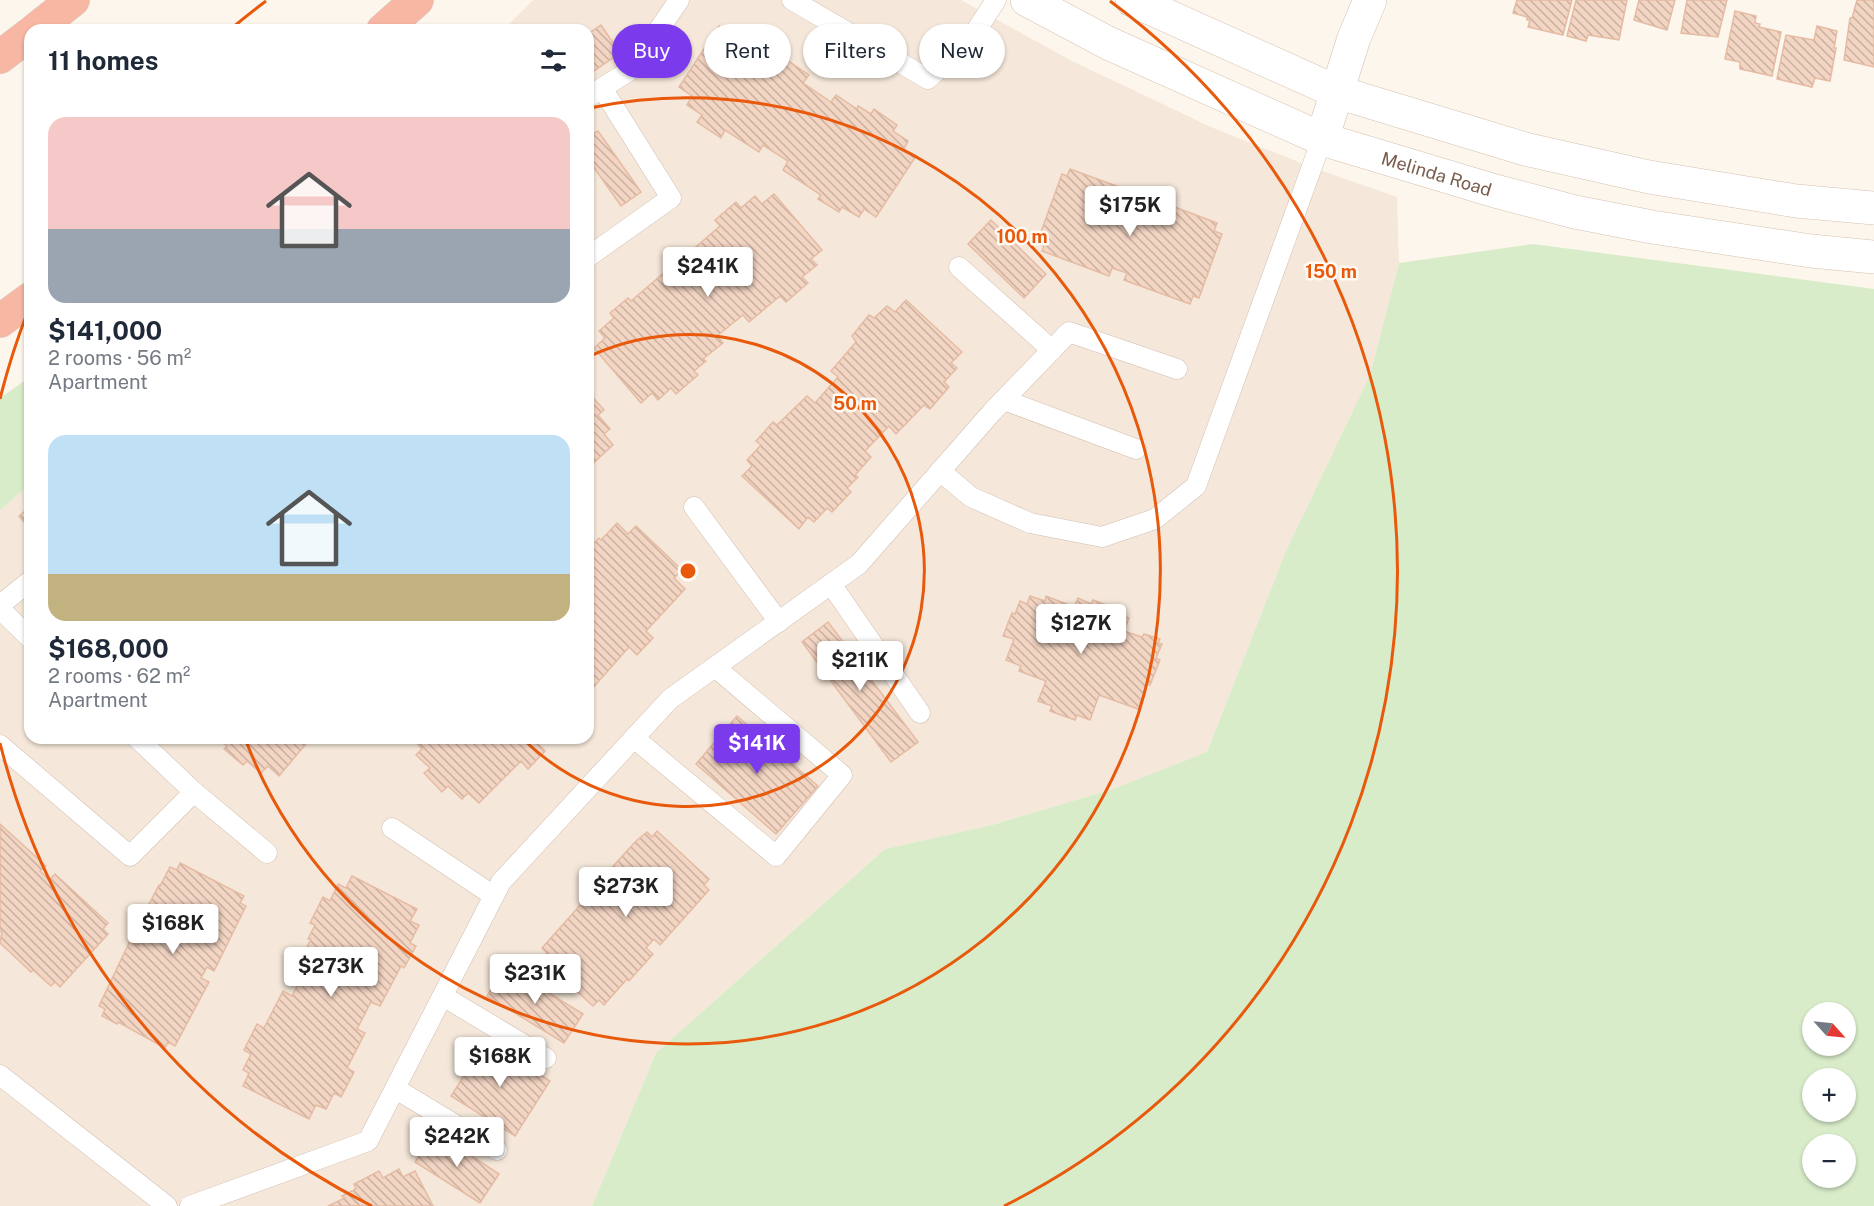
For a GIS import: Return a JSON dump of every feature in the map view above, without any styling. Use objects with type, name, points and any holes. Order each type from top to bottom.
[{"type":"highway","points":[[43,24],[73,0]]},
{"type":"highway","points":[[390,24],[417,0]]},
{"type":"highway","points":[[0,57],[24,39]]},
{"type":"highway","points":[[0,321],[24,303]]},
{"type":"main road","name":"Melinda Road","points":[[1027,0],[1108,43],[1322,139],[1495,191],[1575,212],[1652,227],[1811,251],[1874,257]]},
{"type":"main road","points":[[1132,0],[1337,92],[1525,150],[1649,177],[1796,201],[1874,208]]},
{"type":"main road","points":[[1322,139],[1354,38],[1370,0]]},
{"type":"lane","points":[[594,253],[671,198],[595,93],[632,69],[679,0]]},
{"type":"lane","points":[[792,0],[928,79],[972,37],[996,0]]},
{"type":"lane","points":[[940,471],[971,497],[1030,523],[1102,537],[1155,519],[1196,486],[1322,139]]},
{"type":"lane","points":[[959,267],[1052,350]]},
{"type":"lane","points":[[190,1206],[368,1141],[501,882],[670,699],[859,564],[1004,400],[1069,332],[1178,369]]},
{"type":"lane","points":[[1004,400],[1136,450]]},
{"type":"lane","points":[[694,507],[779,622]]},
{"type":"lane","points":[[831,584],[920,713]]},
{"type":"lane","points":[[0,605],[24,586]]},
{"type":"lane","points":[[0,609],[24,632]]},
{"type":"lane","points":[[634,738],[776,856],[842,775],[715,667]]},
{"type":"lane","points":[[143,744],[194,792],[267,853]]},
{"type":"lane","points":[[0,745],[130,856],[194,792]]},
{"type":"lane","points":[[392,828],[494,896]]},
{"type":"lane","points":[[443,996],[546,1058]]},
{"type":"lane","points":[[0,1075],[167,1206]]},
{"type":"lane","points":[[396,1089],[497,1150]]},
{"type":"shaded area","points":[[533,0],[961,0],[1005,24],[919,24],[919,78],[1005,78],[1005,24],[1072,61],[1211,127],[1311,167],[1397,197],[1399,263],[1370,375],[1286,551],[1207,752],[1113,789],[992,825],[885,849],[656,1053],[592,1206],[0,1206],[0,510],[24,489],[24,744],[594,744],[594,24],[509,24]]},
{"type":"green space","points":[[1533,244],[1874,289],[1874,1206],[592,1206],[656,1053],[885,849],[992,825],[1113,789],[1207,752],[1286,551],[1370,375],[1399,263]]},
{"type":"green space","points":[[24,381],[24,489],[0,510],[0,398]]},
{"type":"building","points":[[1517,0],[1572,0],[1563,35],[1528,27],[1530,20],[1527,20],[1527,17],[1513,13]]},
{"type":"building","points":[[1576,0],[1627,0],[1619,40],[1588,35],[1586,41],[1567,36]]},
{"type":"building","points":[[1639,0],[1675,0],[1667,30],[1634,20]]},
{"type":"building","points":[[1687,0],[1727,0],[1718,37],[1681,33]]},
{"type":"building","points":[[1857,0],[1874,0],[1874,67],[1844,60],[1850,18],[1852,18]]},
{"type":"building","points":[[1735,11],[1756,16],[1755,23],[1760,24],[1759,27],[1781,32],[1772,76],[1740,69],[1740,62],[1725,59]]},
{"type":"building","points":[[601,25],[612,41],[612,58],[594,71],[594,30]]},
{"type":"building","points":[[1817,26],[1837,31],[1830,81],[1815,78],[1812,87],[1777,79],[1786,35],[1814,40]]},
{"type":"building","points":[[704,49],[704,78],[791,78],[791,63],[803,71],[803,78],[807,78],[803,83],[831,102],[836,95],[857,109],[858,106],[871,114],[874,109],[897,125],[893,131],[908,141],[904,149],[916,156],[876,217],[864,209],[859,217],[842,207],[839,212],[818,199],[821,195],[783,170],[788,161],[763,145],[759,152],[725,130],[721,138],[697,122],[702,115],[687,105],[692,96],[679,87],[685,78],[692,78],[692,67]]},
{"type":"building","points":[[598,131],[641,192],[621,206],[594,168],[594,133]]},
{"type":"building","points":[[1070,169],[1141,195],[1137,203],[1148,207],[1151,198],[1217,223],[1214,231],[1222,234],[1199,298],[1193,296],[1190,304],[1124,280],[1127,273],[1112,268],[1109,276],[1042,251],[1044,246],[1037,243],[1062,174],[1067,176]]},
{"type":"building","points":[[774,194],[822,250],[811,259],[817,265],[802,277],[808,283],[786,302],[780,296],[749,322],[743,315],[717,336],[723,343],[703,359],[706,361],[694,371],[698,375],[676,394],[671,388],[658,400],[652,393],[641,403],[594,348],[605,338],[599,331],[614,318],[610,313],[628,298],[631,301],[666,271],[672,279],[696,259],[690,252],[720,226],[715,220],[736,202],[741,208],[755,196],[762,204]]},
{"type":"building","points":[[991,220],[1046,274],[1024,298],[968,244]]},
{"type":"building","points":[[906,300],[962,352],[951,363],[957,368],[944,382],[949,387],[930,409],[924,405],[896,434],[889,426],[865,451],[871,457],[855,475],[858,477],[847,488],[851,492],[832,512],[827,508],[814,522],[808,517],[799,529],[742,476],[752,466],[747,460],[761,445],[756,441],[773,422],[777,425],[807,396],[815,403],[838,377],[831,371],[856,342],[852,336],[869,315],[874,318],[887,306],[895,312]]},
{"type":"building","points":[[594,399],[604,410],[598,415],[610,429],[604,434],[613,445],[594,462]]},
{"type":"building","points":[[24,512],[24,522],[19,516]]},
{"type":"building","points":[[617,523],[628,534],[636,526],[682,570],[674,578],[685,589],[646,631],[653,638],[637,655],[629,647],[594,687],[594,543],[599,538],[601,540]]},
{"type":"building","points":[[1030,596],[1045,601],[1046,596],[1074,607],[1078,598],[1091,604],[1093,600],[1117,609],[1115,613],[1129,618],[1124,631],[1142,637],[1144,634],[1160,639],[1158,643],[1162,644],[1156,658],[1160,660],[1150,685],[1147,684],[1138,709],[1099,695],[1090,720],[1077,715],[1075,720],[1050,711],[1052,706],[1038,701],[1046,681],[1019,671],[1021,666],[1006,660],[1014,639],[1003,636],[1012,613],[1015,614],[1020,601],[1027,604]]},
{"type":"building","points":[[828,622],[918,742],[891,762],[802,642]]},
{"type":"building","points":[[737,716],[818,786],[776,834],[696,764]]},
{"type":"building","points":[[225,744],[306,744],[279,776],[268,766],[261,773],[247,761],[243,765],[224,749],[227,746]]},
{"type":"building","points":[[417,744],[538,744],[545,751],[528,769],[521,761],[479,803],[468,793],[462,799],[448,786],[442,792],[424,773],[430,768],[416,755],[422,749]]},
{"type":"building","points":[[0,824],[46,866],[40,871],[49,880],[55,874],[108,923],[103,929],[108,934],[60,987],[55,982],[51,986],[33,970],[31,972],[0,943],[2,932],[0,931]]},
{"type":"building","points":[[657,831],[709,879],[704,885],[709,890],[660,945],[654,939],[646,948],[653,954],[629,981],[627,979],[604,1005],[599,1000],[593,1006],[542,959],[547,953],[542,948],[590,894],[595,899],[603,890],[597,884],[635,842],[647,832],[652,837]]},
{"type":"building","points":[[180,863],[244,896],[240,903],[246,906],[214,971],[207,967],[201,978],[209,982],[175,1046],[168,1042],[165,1048],[118,1022],[117,1024],[102,1016],[105,1009],[99,1006],[130,941],[139,945],[144,934],[136,929],[159,885],[170,867],[177,870]]},
{"type":"building","points":[[352,876],[417,909],[410,921],[419,925],[410,943],[416,946],[404,968],[401,966],[380,1006],[371,1002],[357,1029],[365,1033],[347,1068],[354,1072],[341,1097],[334,1093],[326,1109],[316,1105],[309,1119],[243,1086],[249,1073],[243,1070],[251,1054],[244,1050],[257,1024],[264,1028],[283,991],[292,996],[307,966],[300,962],[315,925],[310,923],[323,897],[330,901],[338,884],[346,888]]},
{"type":"building","points":[[505,966],[583,1014],[564,1043],[487,996]]},
{"type":"building","points":[[486,1041],[550,1081],[515,1136],[451,1096]]},
{"type":"building","points":[[435,1132],[499,1174],[480,1203],[415,1162]]},
{"type":"building","points":[[399,1169],[403,1177],[415,1171],[433,1206],[328,1206],[345,1198],[342,1196],[356,1189],[354,1184],[379,1171],[383,1178]]}]
